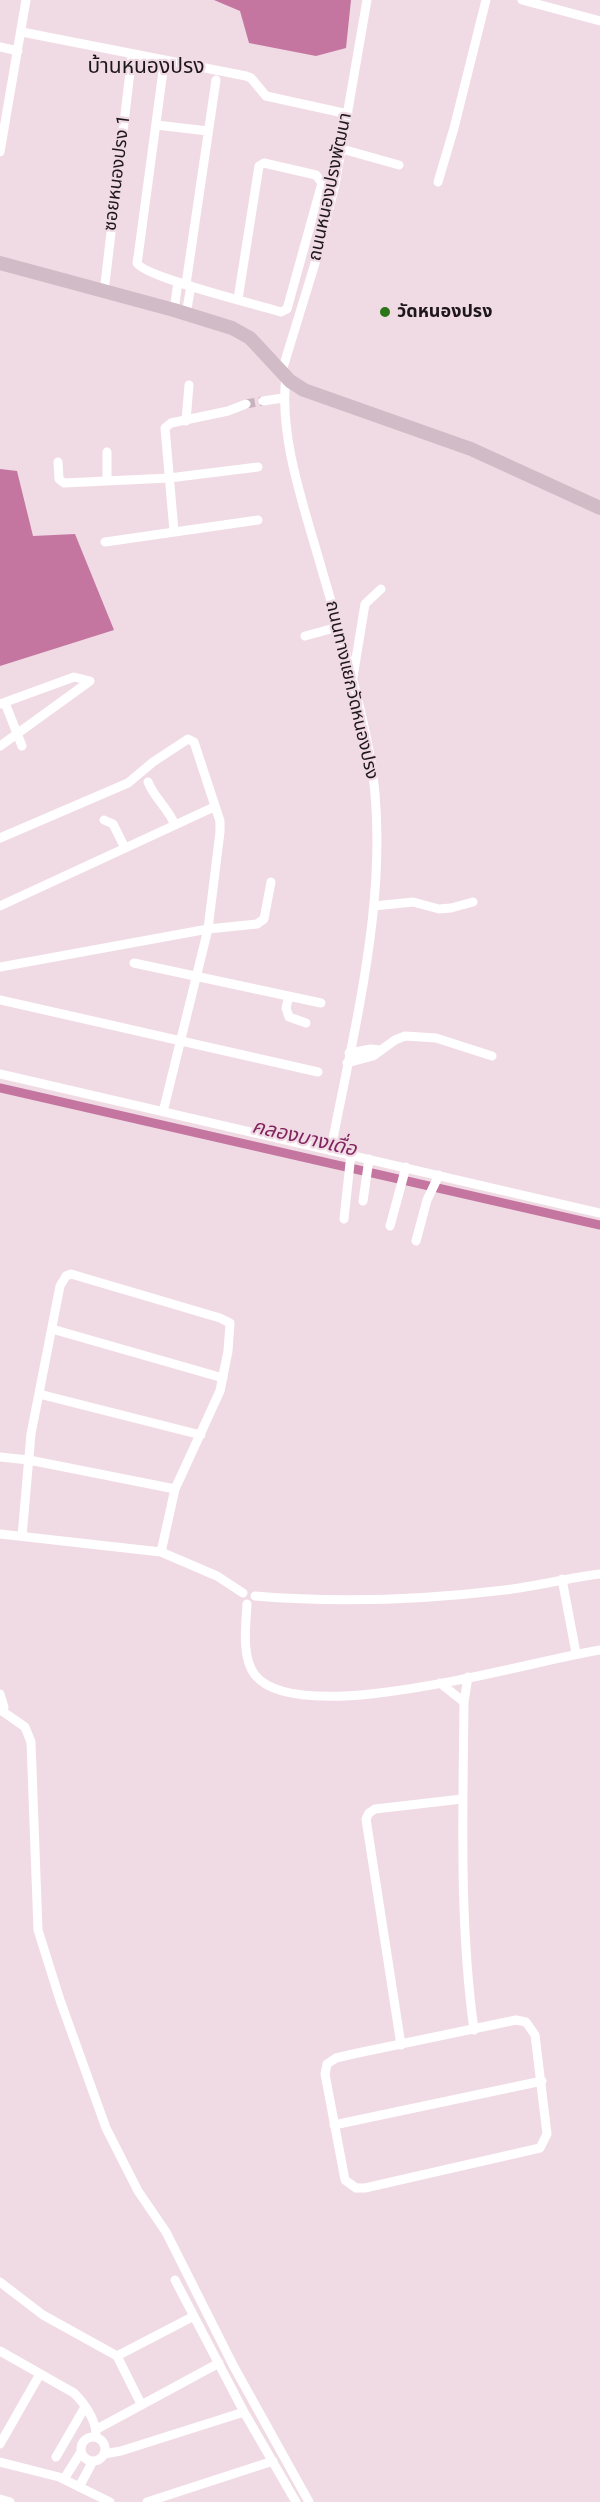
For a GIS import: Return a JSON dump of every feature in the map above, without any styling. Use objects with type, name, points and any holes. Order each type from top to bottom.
[{"type":"street","points":[[0,152],[26,0]]},
{"type":"street","name":"ถนนหนองปรงพัฒนา","points":[[284,374],[316,260],[342,149],[367,0]]},
{"type":"street","points":[[438,182],[486,0]]},
{"type":"street","points":[[522,0],[600,21]]},
{"type":"street","points":[[22,32],[246,76],[251,78],[266,96],[348,114]]},
{"type":"street","points":[[0,47],[18,51]]},
{"type":"street","name":"ซอยหนองปรง 1","points":[[104,292],[132,55]]},
{"type":"street","points":[[163,71],[137,263],[143,270],[185,284],[281,312],[287,309],[322,183],[319,176],[264,163],[259,166],[238,299]]},
{"type":"street","points":[[180,312],[216,80]]},
{"type":"street","points":[[156,125],[208,131]]},
{"type":"street","points":[[342,149],[399,165]]},
{"type":"street","points":[[0,263],[180,312],[243,334],[304,390],[471,449],[600,508]]},
{"type":"street","name":"ถนนทางแยกวัดหนองปรง","points":[[284,374],[280,398],[286,427],[334,628],[352,680],[369,752],[374,789],[377,839],[374,906],[331,1149]]},
{"type":"street","points":[[186,421],[189,385]]},
{"type":"street","points":[[263,401],[280,398]]},
{"type":"street","points":[[174,531],[164,431],[168,425],[228,411],[246,404]]},
{"type":"street","points":[[107,452],[107,481]]},
{"type":"street","points":[[58,462],[59,479],[62,482],[169,478],[258,467]]},
{"type":"street","points":[[105,542],[258,520]]},
{"type":"street","points":[[352,680],[365,604],[381,589]]},
{"type":"street","points":[[305,636],[334,628]]},
{"type":"street","points":[[0,746],[17,734],[90,681],[74,677],[3,704],[17,734],[22,746]]},
{"type":"street","points":[[0,838],[128,783],[160,757],[188,739],[195,744],[220,821],[220,832],[208,929],[164,1112]]},
{"type":"street","points":[[148,782],[156,797],[170,812],[175,825]]},
{"type":"street","points":[[0,906],[214,807]]},
{"type":"street","points":[[104,820],[113,824],[125,848]]},
{"type":"street","points":[[0,966],[208,929],[257,924],[264,919],[271,882]]},
{"type":"street","points":[[374,906],[413,902],[439,909],[473,902]]},
{"type":"street","points":[[134,963],[321,1003]]},
{"type":"street","points":[[289,996],[286,1008],[289,1017],[306,1023]]},
{"type":"street","points":[[0,1000],[318,1072]]},
{"type":"street","points":[[348,1058],[371,1049],[380,1050],[405,1036],[436,1038],[492,1056]]},
{"type":"street","points":[[0,1074],[331,1149],[350,1162],[404,1175],[600,1213]]},
{"type":"street","points":[[344,1219],[350,1162]]},
{"type":"street","points":[[363,1202],[368,1165]]},
{"type":"street","points":[[390,1226],[404,1175]]},
{"type":"street","points":[[416,1241],[427,1200],[437,1182]]},
{"type":"street","points":[[22,1536],[31,1434],[52,1329],[63,1279],[66,1276],[77,1275],[230,1323],[224,1378],[201,1435],[175,1489],[161,1552]]},
{"type":"street","points":[[52,1329],[224,1378]]},
{"type":"street","points":[[39,1394],[201,1435]]},
{"type":"street","points":[[0,1457],[29,1460],[175,1489]]},
{"type":"street","points":[[0,1534],[161,1552],[217,1576],[243,1593]]},
{"type":"street","points":[[243,1593],[248,1590],[255,1596],[355,1601],[399,1600],[508,1590],[600,1574]]},
{"type":"street","points":[[562,1580],[576,1653]]},
{"type":"street","points":[[243,1593],[243,1601],[247,1604],[246,1646],[254,1674],[276,1691],[289,1694],[363,1695],[440,1683],[576,1653],[600,1650]]},
{"type":"street","points":[[247,1604],[255,1600],[255,1596]]},
{"type":"street","points":[[468,1677],[464,1702],[462,1799],[466,1941],[474,2030]]},
{"type":"street","points":[[440,1683],[464,1702]]},
{"type":"street","points":[[0,1694],[4,1707],[1,1711],[19,1722],[29,1734],[38,1930],[106,2128],[138,2191],[166,2232],[234,2367],[309,2502]]},
{"type":"street","points":[[401,2045],[366,1819],[375,1809],[462,1799]]},
{"type":"street","points":[[516,2020],[526,2022],[536,2035],[547,2134],[544,2145],[540,2148],[365,2188],[356,2188],[345,2180],[325,2074],[327,2064],[336,2058],[401,2045],[516,2020]]},
{"type":"street","points":[[334,2125],[542,2081]]},
{"type":"street","points":[[175,2280],[244,2412],[296,2502]]},
{"type":"street","points":[[0,2282],[43,2315],[117,2356],[141,2404]]},
{"type":"street","points":[[117,2356],[194,2316]]},
{"type":"street","points":[[0,2351],[74,2393],[85,2407],[96,2433],[105,2446],[100,2460],[93,2462],[86,2459],[81,2452]]},
{"type":"street","points":[[64,2479],[81,2452],[84,2440],[141,2404],[219,2363]]},
{"type":"street","points":[[0,2444],[40,2374]]},
{"type":"street","points":[[56,2457],[85,2407]]},
{"type":"street","points":[[104,2454],[121,2451],[244,2412]]},
{"type":"street","points":[[147,2502],[273,2461]]},
{"type":"street","points":[[0,2462],[64,2479],[110,2502]]},
{"type":"street","points":[[79,2487],[93,2462]]},
{"type":"street","points":[[0,2499],[10,2502]]},
{"type":"shaded area","points":[[214,0],[351,0],[346,48],[316,56],[249,43],[240,11]]},
{"type":"shaded area","points":[[0,469],[17,471],[33,536],[75,534],[114,630],[0,666]]},
{"type":"waterway","name":"คลองบางเดื่อ","points":[[0,1088],[600,1225]]},
{"type":"tunnel","points":[[246,404],[263,401]]},
{"type":"place","name":"วัดหนองปรง","points":[[385,312]]},
{"type":"district","name":"บ้านหนองปรง","points":[[146,68]]}]
